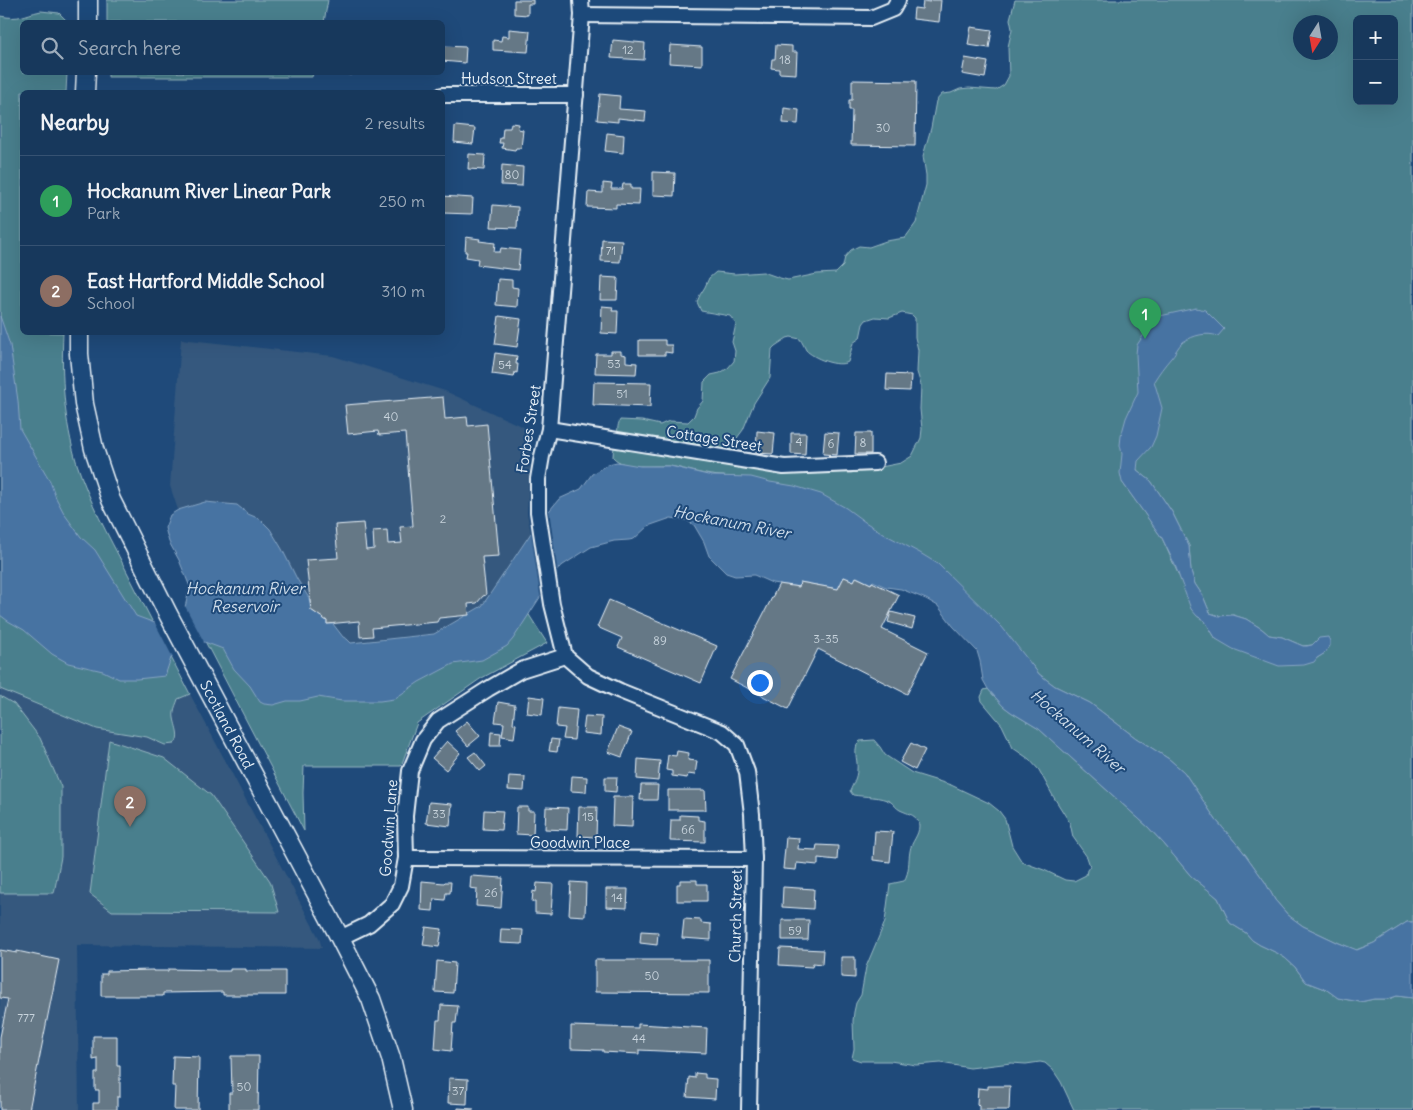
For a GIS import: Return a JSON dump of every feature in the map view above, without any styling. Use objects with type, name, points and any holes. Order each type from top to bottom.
[{"type":"main road","points":[[88,0],[88,20]]},
{"type":"main road","points":[[85,90],[86,75]]},
{"type":"main road","name":"Scotland Road","points":[[79,335],[84,404],[94,449],[111,500],[168,614],[340,938],[370,999],[391,1058],[403,1110]]},
{"type":"street","name":"Forbes Street","points":[[565,656],[550,593],[538,512],[538,480],[549,429],[582,15],[581,0]]},
{"type":"street","points":[[582,15],[871,18],[893,9],[898,0]]},
{"type":"street","name":"Hudson Street","points":[[445,95],[576,95]]},
{"type":"street","name":"Cottage Street","points":[[549,429],[784,467],[875,463]]},
{"type":"street","name":"Church Street","points":[[565,656],[588,676],[620,691],[722,732],[737,745],[747,772],[752,814],[754,859],[749,1110]]},
{"type":"street","name":"Goodwin Lane","points":[[340,938],[369,924],[392,904],[401,886],[406,858],[405,816],[410,772],[423,740],[438,721],[488,688],[521,670],[565,656]]},
{"type":"street","name":"Goodwin Place","points":[[406,858],[754,859]]},
{"type":"shaded area","points":[[181,339],[333,356],[445,391],[532,431],[527,513],[531,533],[482,606],[434,634],[351,643],[343,637],[333,624],[327,624],[327,621],[311,610],[309,598],[282,549],[270,529],[260,519],[248,514],[237,505],[205,502],[178,510],[170,486]]},
{"type":"shaded area","points":[[0,659],[140,713],[190,694],[319,938],[322,948],[77,945],[79,1110],[0,1110]]},
{"type":"green space","points":[[107,0],[328,0],[324,20],[107,20]]},
{"type":"green space","points":[[1015,0],[1413,0],[1413,922],[1407,922],[1374,943],[1356,950],[1303,926],[1288,915],[1275,900],[1265,882],[1242,850],[1216,820],[1184,772],[1169,759],[1136,738],[1090,703],[1055,686],[1039,674],[1032,665],[980,628],[724,476],[703,474],[670,466],[624,464],[613,457],[620,420],[642,421],[660,425],[669,421],[688,422],[703,401],[704,382],[711,375],[720,373],[728,368],[734,361],[735,351],[732,342],[736,324],[730,316],[701,311],[697,302],[709,278],[716,272],[735,274],[763,272],[788,280],[817,274],[836,273],[843,266],[845,257],[851,250],[859,246],[869,247],[886,241],[905,238],[916,223],[926,185],[923,156],[936,101],[942,94],[960,89],[996,90],[1004,85],[1009,76],[1008,47],[1012,29],[1010,19]],"holes":[[[902,313],[912,315],[915,318],[915,337],[918,350],[917,372],[921,385],[921,438],[912,456],[901,463],[851,473],[792,470],[735,456],[737,438],[743,430],[754,403],[770,378],[772,349],[775,346],[787,338],[800,339],[806,350],[814,356],[832,363],[844,364],[848,362],[853,343],[860,338],[863,324],[866,320],[875,317],[889,318]],[[1137,469],[1151,481],[1172,512],[1189,546],[1191,571],[1195,584],[1203,596],[1210,613],[1219,616],[1233,615],[1246,619],[1269,635],[1282,637],[1303,646],[1312,645],[1319,638],[1325,653],[1317,658],[1216,639],[1205,621],[1197,616],[1162,538],[1122,482]]]},
{"type":"green space","points":[[41,11],[59,13],[66,20],[20,20],[20,75],[67,75],[66,90],[20,90],[20,335],[63,335],[63,382],[66,415],[77,464],[93,505],[190,694],[178,699],[174,710],[178,737],[174,744],[165,745],[147,737],[97,729],[0,689],[0,16],[17,17]]},
{"type":"green space","points":[[108,75],[312,75],[312,77],[108,77]]},
{"type":"green space","points":[[515,593],[547,643],[480,679],[417,723],[401,766],[304,766],[304,831],[196,624],[370,671]]},
{"type":"green space","points":[[988,689],[1003,706],[1039,729],[1148,827],[1191,876],[1218,898],[1230,923],[1246,933],[1252,940],[1285,958],[1295,967],[1306,982],[1327,990],[1338,998],[1360,1002],[1388,999],[1397,996],[1413,998],[1413,1110],[1074,1110],[1061,1082],[1053,1070],[1045,1063],[1011,1063],[970,1068],[941,1063],[916,1065],[890,1061],[861,1061],[852,1058],[854,1049],[854,1012],[856,1003],[861,995],[866,967],[885,922],[890,884],[904,881],[906,877],[909,855],[919,826],[919,822],[915,817],[899,809],[891,802],[878,798],[853,795],[850,791],[855,781],[857,766],[856,748],[860,741],[874,740],[885,755],[912,773],[951,785],[989,803],[1005,819],[1012,846],[1022,862],[1065,880],[1074,881],[1086,875],[1090,866],[1087,857],[1073,837],[1070,823],[1039,770],[1029,759],[1013,748],[1002,725],[982,701],[981,697],[984,690]]},
{"type":"green space","points":[[0,696],[14,704],[40,738],[61,787],[61,857],[54,893],[0,893]]},
{"type":"green space","points":[[109,740],[164,758],[211,795],[270,881],[279,912],[112,911],[90,894]]},
{"type":"water","points":[[1196,308],[1205,310],[1224,329],[1218,336],[1200,335],[1183,342],[1154,381],[1162,408],[1156,436],[1151,447],[1138,461],[1137,470],[1151,481],[1172,512],[1189,546],[1191,571],[1195,584],[1203,596],[1210,613],[1219,616],[1233,615],[1246,619],[1269,635],[1282,637],[1303,646],[1312,645],[1319,638],[1328,637],[1330,646],[1314,662],[1304,665],[1279,666],[1233,649],[1216,639],[1205,621],[1191,609],[1175,565],[1162,538],[1122,482],[1120,473],[1121,436],[1126,418],[1138,392],[1137,345],[1160,316]]},
{"type":"water","points":[[0,316],[10,345],[20,429],[50,481],[65,515],[81,537],[95,550],[136,616],[155,623],[185,607],[190,587],[169,542],[165,528],[170,515],[178,510],[205,502],[237,505],[248,514],[260,519],[270,529],[282,549],[309,598],[311,610],[327,621],[327,624],[333,624],[343,637],[351,643],[434,634],[482,606],[531,533],[559,499],[581,489],[592,474],[608,464],[617,462],[640,466],[670,466],[712,476],[751,477],[821,494],[886,535],[938,564],[1002,627],[1039,674],[1055,686],[1090,703],[1136,738],[1169,759],[1184,772],[1216,820],[1242,850],[1265,882],[1275,900],[1288,915],[1303,926],[1357,950],[1374,943],[1407,922],[1413,922],[1413,998],[1397,996],[1388,999],[1360,1002],[1338,998],[1327,990],[1306,982],[1295,967],[1285,958],[1252,940],[1246,933],[1230,923],[1218,898],[1191,876],[1148,827],[1039,729],[1003,706],[988,689],[983,680],[977,651],[953,626],[938,606],[901,589],[886,587],[873,581],[871,584],[857,577],[854,581],[844,577],[838,589],[800,582],[799,587],[772,583],[754,575],[735,576],[726,573],[709,556],[704,542],[694,525],[686,520],[671,518],[648,526],[634,539],[614,541],[591,547],[559,568],[507,646],[482,660],[453,664],[419,682],[394,699],[342,701],[318,697],[273,705],[264,704],[260,702],[250,686],[234,669],[223,649],[199,640],[171,658],[165,676],[119,679],[103,671],[68,663],[52,654],[24,630],[0,615]]},
{"type":"pier","points":[[549,510],[558,575],[541,601],[531,532]]},
{"type":"pier","points":[[185,606],[204,642],[173,658],[154,621]]},
{"type":"building","points":[[514,0],[533,0],[533,4],[528,4],[528,15],[514,14]]},
{"type":"building","points":[[930,0],[941,0],[939,22],[913,19],[914,8],[922,9],[923,1],[930,2]]},
{"type":"building","points":[[971,27],[992,30],[989,48],[968,45]]},
{"type":"building","points":[[509,29],[530,31],[528,52],[493,50],[493,40],[501,41],[502,36],[509,37]]},
{"type":"building","points":[[613,40],[645,43],[644,60],[611,58]]},
{"type":"building","points":[[670,45],[702,47],[702,65],[669,63]]},
{"type":"building","points":[[776,45],[792,46],[792,52],[797,52],[796,74],[779,73],[779,69],[771,68],[772,59],[775,59]]},
{"type":"building","points":[[445,46],[466,47],[465,63],[445,61]]},
{"type":"building","points":[[965,58],[988,62],[985,78],[962,74]]},
{"type":"building","points":[[852,80],[916,81],[915,146],[851,145],[852,110],[849,110],[849,100],[852,100]]},
{"type":"building","points":[[600,94],[620,96],[619,109],[646,111],[645,121],[618,118],[618,122],[597,120]]},
{"type":"building","points":[[784,108],[799,110],[798,124],[783,123]]},
{"type":"building","points":[[511,123],[519,124],[518,129],[523,130],[521,148],[516,148],[515,150],[502,148],[503,143],[499,143],[500,138],[502,138],[503,128],[510,128]]},
{"type":"building","points":[[455,126],[475,128],[473,144],[454,142]]},
{"type":"building","points":[[607,133],[624,135],[623,153],[605,151]]},
{"type":"building","points":[[469,154],[485,155],[484,170],[468,169]]},
{"type":"building","points":[[502,165],[523,167],[522,186],[501,185]]},
{"type":"building","points":[[653,172],[675,173],[674,196],[653,195]]},
{"type":"building","points":[[603,183],[612,184],[611,189],[622,189],[623,184],[631,184],[631,189],[640,189],[639,205],[616,204],[616,208],[587,207],[588,192],[603,193]]},
{"type":"building","points":[[445,196],[473,198],[472,214],[445,213]]},
{"type":"building","points":[[493,205],[518,207],[517,228],[491,227]]},
{"type":"building","points":[[466,237],[495,243],[494,252],[500,252],[501,248],[520,250],[518,270],[477,265],[478,259],[466,257]]},
{"type":"building","points":[[602,239],[622,240],[620,262],[601,261]]},
{"type":"building","points":[[601,277],[618,278],[617,300],[600,300]]},
{"type":"building","points":[[498,279],[512,280],[512,287],[518,288],[517,307],[496,305]]},
{"type":"building","points":[[602,306],[613,307],[612,311],[618,311],[617,334],[601,333]]},
{"type":"building","points":[[499,316],[521,319],[517,347],[495,344]]},
{"type":"building","points":[[639,340],[665,340],[665,345],[672,345],[672,353],[665,352],[665,355],[639,355]]},
{"type":"building","points":[[611,351],[621,351],[621,354],[626,355],[626,362],[637,363],[636,374],[595,373],[596,354],[611,354]]},
{"type":"building","points":[[495,353],[517,356],[517,373],[515,372],[514,377],[492,374]]},
{"type":"building","points":[[887,374],[911,375],[910,391],[886,390]]},
{"type":"building","points":[[594,382],[651,383],[650,407],[593,405]]},
{"type":"building","points":[[443,397],[445,419],[467,417],[468,426],[487,424],[499,556],[482,557],[486,595],[477,603],[468,604],[469,615],[439,618],[437,622],[372,628],[373,636],[360,637],[359,621],[327,624],[327,621],[311,610],[306,560],[338,558],[335,525],[363,523],[366,550],[374,549],[373,531],[387,530],[388,544],[402,543],[400,527],[413,526],[405,433],[379,435],[378,431],[348,434],[345,405]]},
{"type":"building","points":[[757,431],[775,433],[773,454],[756,453]]},
{"type":"building","points":[[825,432],[839,433],[837,455],[823,454]]},
{"type":"building","points":[[791,433],[806,433],[805,455],[791,454]]},
{"type":"building","points":[[856,433],[871,433],[871,454],[855,454]]},
{"type":"building","points":[[844,577],[854,581],[856,577],[871,584],[872,582],[899,595],[882,629],[928,652],[907,694],[818,649],[788,709],[730,679],[779,584],[799,587],[800,582],[838,589]]},
{"type":"building","points":[[609,600],[717,646],[701,683],[618,647],[622,638],[597,627]]},
{"type":"building","points":[[891,612],[915,618],[912,629],[888,622]]},
{"type":"building","points":[[529,696],[544,698],[542,715],[527,713]]},
{"type":"building","points":[[498,702],[515,705],[513,723],[516,724],[514,738],[502,736],[504,723],[495,722]]},
{"type":"building","points":[[558,708],[577,710],[574,740],[563,739],[565,728],[556,727]]},
{"type":"building","points":[[585,716],[602,717],[601,735],[583,733]]},
{"type":"building","points":[[467,721],[480,736],[468,746],[455,731]]},
{"type":"building","points":[[618,727],[632,732],[622,757],[608,752]]},
{"type":"building","points":[[491,732],[501,733],[500,746],[490,746]]},
{"type":"building","points":[[551,739],[559,740],[557,752],[549,751]]},
{"type":"building","points":[[447,741],[460,753],[446,770],[432,758]]},
{"type":"building","points":[[911,743],[925,750],[915,770],[900,762]]},
{"type":"building","points":[[677,751],[689,753],[688,760],[697,761],[695,775],[688,774],[687,778],[672,776],[672,771],[666,770],[668,755],[676,756]]},
{"type":"building","points":[[475,752],[486,766],[480,771],[468,757]]},
{"type":"building","points":[[638,759],[660,761],[658,781],[637,779]]},
{"type":"building","points":[[509,776],[525,777],[524,791],[508,790]]},
{"type":"building","points":[[572,776],[587,777],[586,792],[571,791]]},
{"type":"building","points":[[605,777],[617,777],[616,792],[605,791]]},
{"type":"building","points":[[641,785],[658,785],[657,800],[640,800]]},
{"type":"building","points":[[668,790],[705,790],[706,810],[668,810]]},
{"type":"building","points":[[613,797],[633,797],[632,827],[612,826]]},
{"type":"building","points":[[429,802],[452,804],[450,826],[426,823]]},
{"type":"building","points":[[517,807],[528,807],[528,811],[534,811],[533,835],[516,834]]},
{"type":"building","points":[[546,807],[568,808],[567,830],[545,829]]},
{"type":"building","points":[[579,807],[597,807],[596,837],[578,836]]},
{"type":"building","points":[[484,810],[503,811],[501,830],[483,829]]},
{"type":"building","points":[[680,815],[698,816],[698,820],[705,821],[705,842],[670,841],[671,820],[680,820]]},
{"type":"building","points":[[875,831],[893,832],[890,862],[873,860]]},
{"type":"building","points":[[786,837],[799,838],[798,849],[816,850],[817,845],[838,846],[837,860],[818,858],[818,865],[797,863],[796,870],[783,869]]},
{"type":"building","points":[[471,876],[503,878],[501,908],[476,906],[477,889],[470,888]]},
{"type":"building","points":[[680,880],[697,880],[697,884],[707,884],[707,901],[677,901],[677,884],[680,884]]},
{"type":"building","points":[[422,881],[451,882],[450,893],[446,893],[445,900],[434,899],[433,911],[421,910]]},
{"type":"building","points":[[571,882],[586,883],[585,916],[569,915]]},
{"type":"building","points":[[537,883],[553,884],[551,914],[535,913],[535,902],[532,902],[533,891],[536,892]]},
{"type":"building","points":[[783,887],[814,889],[813,909],[782,907]]},
{"type":"building","points":[[606,889],[628,889],[627,908],[606,907]]},
{"type":"building","points":[[684,919],[701,920],[701,923],[711,924],[711,940],[682,938]]},
{"type":"building","points":[[782,920],[809,920],[808,940],[782,940]]},
{"type":"building","points":[[426,927],[442,929],[439,947],[423,945]]},
{"type":"building","points":[[501,929],[523,930],[522,944],[500,943]]},
{"type":"building","points":[[641,931],[658,932],[657,945],[640,943]]},
{"type":"building","points":[[780,948],[823,950],[822,964],[813,963],[812,967],[779,965]]},
{"type":"building","points":[[0,950],[17,953],[17,951],[59,960],[29,1110],[0,1110],[0,1037],[8,999],[0,998]]},
{"type":"building","points":[[841,957],[855,957],[855,978],[841,977]]},
{"type":"building","points":[[595,960],[709,960],[709,993],[595,992]]},
{"type":"building","points":[[437,961],[455,963],[453,993],[435,992]]},
{"type":"building","points":[[168,969],[285,971],[285,995],[223,995],[223,992],[163,993],[163,996],[101,996],[101,974],[107,974],[107,971],[168,971]]},
{"type":"building","points":[[441,1005],[458,1006],[456,1023],[453,1023],[451,1051],[435,1049],[437,1020],[440,1020]]},
{"type":"building","points":[[638,1024],[707,1028],[706,1053],[639,1050],[639,1054],[571,1049],[571,1026],[638,1028]]},
{"type":"building","points":[[93,1036],[117,1036],[117,1066],[120,1066],[120,1097],[117,1097],[117,1110],[93,1110],[93,1103],[99,1103],[99,1090],[95,1090],[95,1073],[98,1073],[98,1059],[93,1060]]},
{"type":"building","points":[[173,1056],[199,1057],[198,1110],[174,1110],[175,1086],[172,1086]]},
{"type":"building","points":[[231,1056],[259,1056],[258,1110],[229,1110],[229,1093],[232,1093]]},
{"type":"building","points":[[695,1073],[705,1074],[705,1078],[716,1079],[715,1099],[687,1097],[689,1077],[695,1078]]},
{"type":"building","points":[[449,1078],[468,1079],[467,1104],[448,1103]]},
{"type":"building","points":[[988,1086],[1010,1086],[1009,1110],[979,1110],[977,1104],[978,1088],[988,1089]]},
{"type":"building","points":[[458,1108],[474,1109],[474,1110],[458,1110]]},
{"type":"place","name":"Hockanum River Linear Park","points":[[1145,339]]},
{"type":"place","name":"East Hartford Middle School","points":[[130,827]]},
{"type":"water label","name":"Hockanum River","points":[[732,522]]},
{"type":"water label","name":"Hockanum River Reservoir","points":[[245,597]]},
{"type":"water label","name":"Hockanum River","points":[[1078,731]]}]
